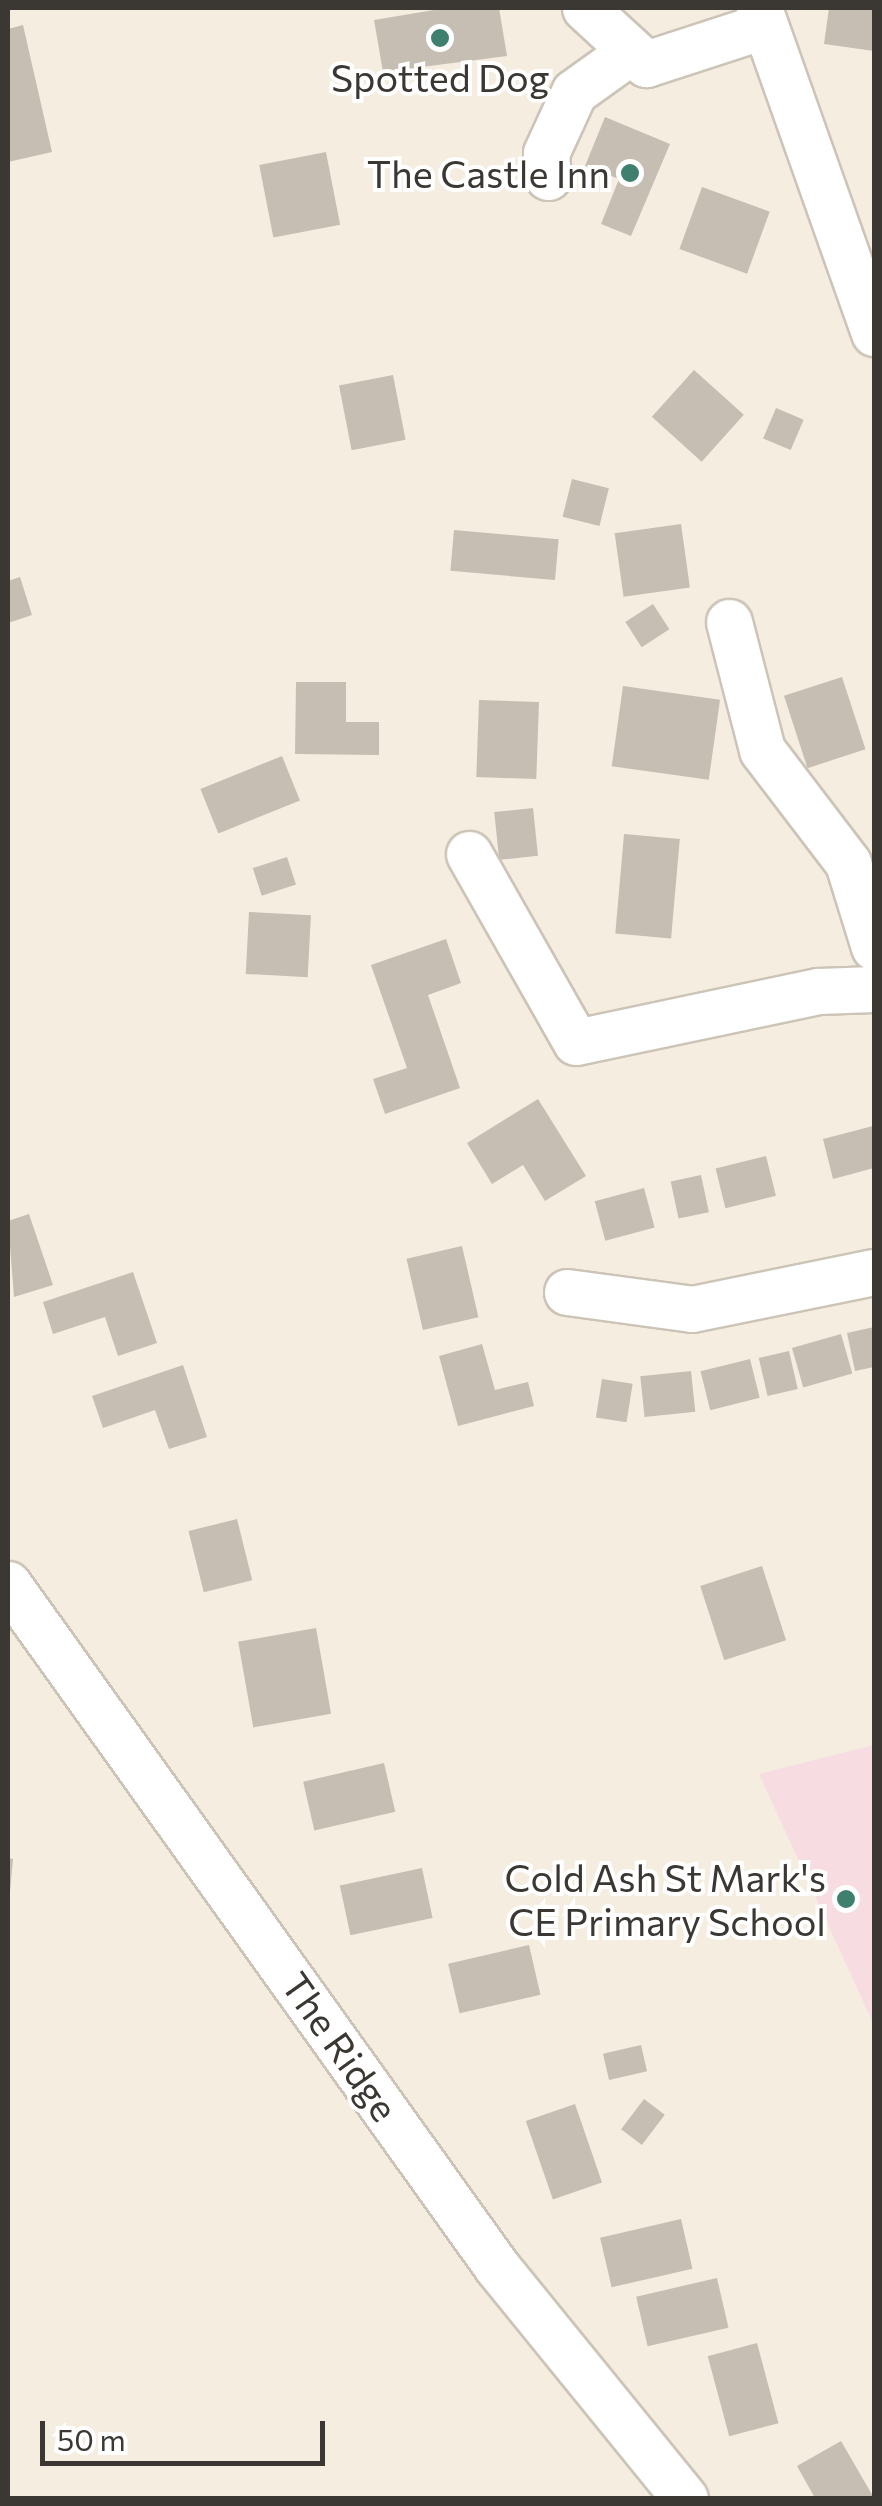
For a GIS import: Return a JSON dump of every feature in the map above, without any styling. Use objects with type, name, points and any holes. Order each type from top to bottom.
[{"type":"street","points":[[585,8],[646,64],[761,17],[874,334]]},
{"type":"street","points":[[548,177],[546,153],[574,92],[631,51]]},
{"type":"street","points":[[728,622],[762,750],[848,863],[874,948]]},
{"type":"street","points":[[470,854],[576,1042],[819,991],[874,989]]},
{"type":"street","points":[[567,1292],[692,1309],[874,1272]]},
{"type":"street","name":"The Ridge","points":[[8,1584],[497,2268],[684,2498]]},
{"type":"shaded area","name":"Cold Ash St Mark's CE Primary School","points":[[874,1745],[874,2025],[759,1774]]},
{"type":"building","name":"Spotted Dog","points":[[446,8],[499,8],[507,56],[383,72],[374,20]]},
{"type":"building","points":[[829,8],[874,8],[874,51],[824,44]]},
{"type":"building","points":[[23,25],[52,152],[8,162],[8,29]]},
{"type":"building","name":"The Castle Inn","points":[[605,117],[670,144],[631,236],[601,224],[619,179],[585,166]]},
{"type":"building","points":[[326,152],[340,225],[273,238],[259,165]]},
{"type":"building","points":[[702,187],[770,212],[747,274],[679,249]]},
{"type":"building","points":[[694,370],[744,415],[702,462],[652,417]]},
{"type":"building","points":[[393,375],[406,440],[352,450],[339,385]]},
{"type":"building","points":[[776,408],[804,420],[791,450],[763,438]]},
{"type":"building","points":[[572,479],[609,488],[599,526],[563,517]]},
{"type":"building","points":[[681,524],[690,587],[624,597],[615,533]]},
{"type":"building","points":[[454,530],[559,539],[555,580],[450,571]]},
{"type":"building","points":[[20,577],[32,615],[8,623],[8,581]]},
{"type":"building","points":[[653,604],[669,629],[642,647],[625,622]]},
{"type":"building","points":[[842,677],[865,749],[807,768],[784,696]]},
{"type":"building","points":[[296,682],[346,682],[346,722],[379,722],[379,755],[295,754]]},
{"type":"building","points":[[623,686],[720,700],[709,780],[612,766]]},
{"type":"building","points":[[479,700],[539,702],[536,779],[476,777]]},
{"type":"building","points":[[282,756],[300,801],[218,833],[200,789]]},
{"type":"building","points":[[533,808],[538,856],[499,860],[494,812]]},
{"type":"building","points":[[624,834],[680,839],[671,939],[615,934]]},
{"type":"building","points":[[287,857],[296,885],[262,896],[253,868]]},
{"type":"building","points":[[249,912],[311,915],[308,977],[246,974]]},
{"type":"building","points":[[446,939],[461,983],[428,995],[460,1088],[385,1114],[373,1079],[407,1068],[371,965]]},
{"type":"building","points":[[538,1099],[586,1176],[545,1201],[523,1165],[492,1184],[467,1143]]},
{"type":"building","points":[[873,1126],[874,1168],[833,1179],[823,1139]]},
{"type":"building","points":[[766,1156],[776,1196],[725,1208],[716,1169]]},
{"type":"building","points":[[701,1175],[709,1212],[679,1219],[671,1181]]},
{"type":"building","points":[[644,1188],[655,1228],[605,1241],[595,1201]]},
{"type":"building","points":[[29,1214],[53,1285],[14,1297],[8,1221]]},
{"type":"building","points":[[462,1246],[478,1317],[423,1330],[406,1259]]},
{"type":"building","points":[[133,1272],[157,1343],[118,1356],[105,1317],[53,1334],[43,1302]]},
{"type":"building","points":[[874,1327],[874,1367],[855,1371],[847,1333]]},
{"type":"building","points":[[841,1334],[852,1373],[803,1387],[792,1348]]},
{"type":"building","points":[[482,1344],[495,1390],[528,1382],[534,1406],[458,1426],[439,1356]]},
{"type":"building","points":[[789,1351],[798,1389],[768,1396],[759,1358]]},
{"type":"building","points":[[750,1359],[760,1398],[710,1410],[701,1371]]},
{"type":"building","points":[[183,1365],[207,1437],[169,1449],[155,1410],[103,1428],[92,1396]]},
{"type":"building","points":[[691,1371],[695,1412],[645,1417],[640,1376]]},
{"type":"building","points":[[602,1379],[633,1384],[627,1422],[596,1418]]},
{"type":"building","points":[[237,1519],[252,1580],[204,1592],[188,1531]]},
{"type":"building","points":[[762,1566],[786,1640],[724,1660],[700,1586]]},
{"type":"building","points":[[316,1628],[331,1714],[253,1727],[238,1642]]},
{"type":"building","points":[[384,1763],[395,1812],[314,1830],[303,1782]]},
{"type":"building","points":[[8,1858],[13,1859],[10,1892],[8,1892]]},
{"type":"building","points":[[422,1868],[433,1918],[350,1935],[340,1885]]},
{"type":"building","points":[[529,1945],[540,1995],[460,2013],[448,1964]]},
{"type":"building","points":[[641,2045],[647,2071],[609,2080],[603,2054]]},
{"type":"building","points":[[644,2099],[665,2115],[642,2145],[621,2129]]},
{"type":"building","points":[[575,2104],[602,2182],[553,2199],[526,2121]]},
{"type":"building","points":[[681,2219],[692,2269],[612,2287],[600,2238]]},
{"type":"building","points":[[717,2278],[728,2328],[648,2346],[636,2297]]},
{"type":"building","points":[[757,2343],[778,2423],[729,2436],[708,2356]]},
{"type":"building","points":[[841,2441],[874,2498],[815,2498],[797,2466]]},
{"type":"place","name":"Spotted Dog","points":[[440,38]]},
{"type":"place","name":"The Castle Inn","points":[[630,173]]},
{"type":"place","name":"Cold Ash St Mark's CE Primary School","points":[[846,1899]]}]
